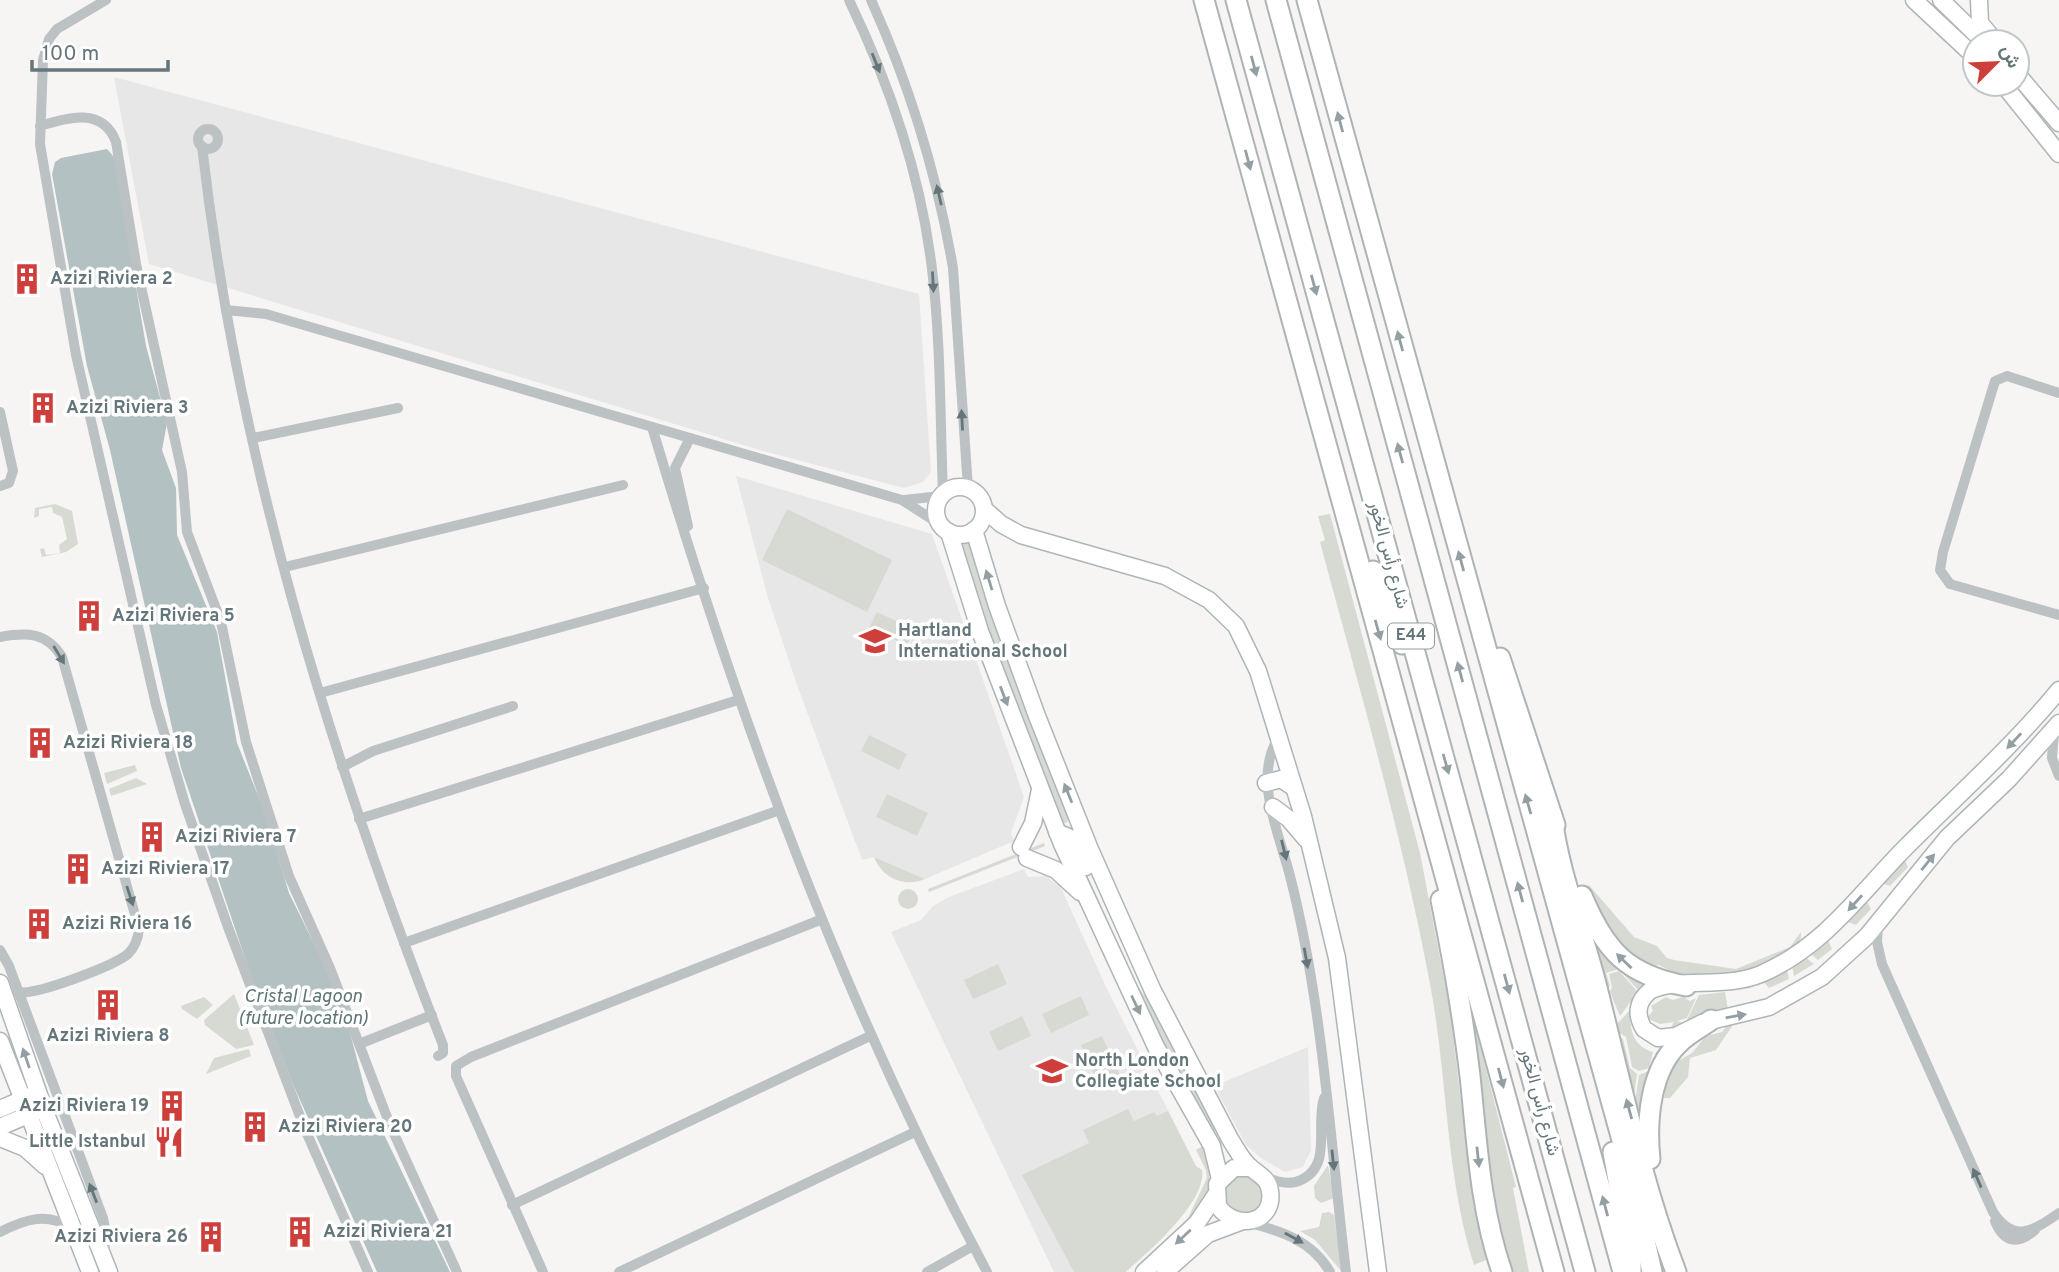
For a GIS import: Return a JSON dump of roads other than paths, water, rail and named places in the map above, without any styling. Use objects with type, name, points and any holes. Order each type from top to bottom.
[{"type":"highway","points":[[1204,0],[1554,1272]]},
{"type":"highway","name":"شارع رأس الخور","points":[[1236,0],[1585,1272]]},
{"type":"highway","name":"شارع رأس الخور","points":[[1276,0],[1623,1272]]},
{"type":"highway","points":[[1307,0],[1632,1181],[1652,1272]]},
{"type":"highway","points":[[1336,480],[1436,729]]},
{"type":"highway","points":[[1472,602],[1491,630],[1552,816],[1583,900],[1609,944],[1642,974],[1686,986]]},
{"type":"highway","points":[[1552,816],[1556,846],[1676,1272]]},
{"type":"highway","points":[[1432,823],[1433,858],[1456,976],[1480,1182],[1487,1220],[1502,1272]]},
{"type":"highway","points":[[1577,981],[1582,1021],[1617,1177],[1631,1253],[1631,1272]]},
{"type":"highway","points":[[1668,1245],[1650,1155],[1652,1098],[1658,1075],[1673,1049],[1711,1020]]},
{"type":"street","points":[[106,0],[88,13],[63,24],[49,39],[43,60],[40,125],[43,163],[70,325],[170,755],[263,1021],[304,1127],[368,1272]]},
{"type":"street","points":[[849,0],[897,117],[924,218],[932,272],[942,495],[936,510],[945,528],[980,631],[1040,788],[1071,835],[1130,964],[1153,991],[1230,1139],[1270,1190],[1269,1204],[1261,1216],[1208,1234],[1165,1272]]},
{"type":"street","points":[[871,0],[920,128],[947,233],[953,268],[968,488]]},
{"type":"street","points":[[1914,0],[1961,44]]},
{"type":"street","points":[[1946,4],[1970,0]]},
{"type":"street","points":[[1979,0],[1980,23],[1984,28]]},
{"type":"street","points":[[1938,22],[1946,4]]},
{"type":"street","points":[[1946,4],[1970,28]]},
{"type":"street","points":[[2031,86],[2059,123]]},
{"type":"street","points":[[2031,89],[2038,96]]},
{"type":"street","points":[[2014,98],[2059,154]]},
{"type":"street","points":[[40,125],[92,117],[107,126],[116,142],[136,264],[181,465],[187,532],[221,622],[239,718],[281,854],[410,1173],[457,1272]]},
{"type":"street","points":[[202,146],[226,310],[253,438],[285,566],[359,819],[444,1047],[438,1056]]},
{"type":"street","points":[[226,310],[266,314],[902,500],[959,535],[975,529],[983,517],[984,509]]},
{"type":"street","points":[[2059,393],[2007,376],[1995,381],[1942,552],[1940,570],[1950,584],[2059,615]]},
{"type":"street","points":[[253,438],[398,408]]},
{"type":"street","points":[[0,412],[13,471],[11,480],[0,486]]},
{"type":"street","points":[[652,427],[682,528],[691,546]]},
{"type":"street","points":[[690,438],[679,456],[675,475],[691,546],[738,700],[777,811],[870,1036],[915,1132],[987,1272]]},
{"type":"street","points":[[285,566],[623,485]]},
{"type":"street","points":[[902,500],[942,495],[955,487],[968,488],[979,496],[984,509],[1001,524],[1021,535],[1165,576],[1184,584],[1220,610],[1241,635],[1254,661],[1313,850],[1336,958],[1378,1272]]},
{"type":"street","points":[[975,529],[1162,582],[1207,606],[1241,635]]},
{"type":"street","points":[[975,529],[1071,835],[1087,898],[1156,1047],[1212,1146],[1220,1179],[1215,1196],[1197,1223],[1144,1272]]},
{"type":"street","points":[[320,693],[704,588]]},
{"type":"street","points":[[0,637],[20,633],[39,636],[50,642],[62,657],[139,929],[134,947],[120,959],[38,992],[18,992]]},
{"type":"street","points":[[2057,725],[2009,779],[1947,838],[1878,922],[1838,964],[1796,994],[1757,1012],[1711,1020],[1671,1038],[1652,1036],[1644,1029],[1638,1015],[1644,996],[1656,988],[1735,982],[1759,975],[1815,942],[1904,849],[2001,755],[2059,690]]},
{"type":"street","points":[[359,819],[738,700]]},
{"type":"street","points":[[342,767],[373,751],[513,706]]},
{"type":"street","points":[[2057,725],[2051,741],[2052,758],[2059,776]]},
{"type":"street","points":[[1278,738],[1267,762],[1266,783],[1294,891],[1321,1042],[1346,1272]]},
{"type":"street","points":[[1266,783],[1281,779],[1293,787]]},
{"type":"street","points":[[1040,788],[1024,853],[1056,870],[1087,898]]},
{"type":"street","points":[[1273,807],[1294,824],[1313,850]]},
{"type":"street","points":[[404,943],[777,811]]},
{"type":"street","points":[[543,1272],[456,1076],[455,1070],[459,1062],[820,920]]},
{"type":"street","points":[[1878,922],[1880,957],[1993,1212],[2002,1225],[2014,1231],[2027,1231],[2040,1226],[2059,1213]]},
{"type":"street","points":[[0,950],[103,1218],[106,1265]]},
{"type":"street","points":[[0,983],[44,1109],[106,1265]]},
{"type":"street","points":[[359,1044],[432,1015]]},
{"type":"street","points":[[512,1205],[870,1036]]},
{"type":"street","points":[[0,1072],[1,1044]]},
{"type":"street","points":[[1,1044],[47,1168],[90,1272]]},
{"type":"street","points":[[0,1109],[38,1093]]},
{"type":"street","points":[[1220,1179],[1234,1168],[1257,1172],[1280,1183],[1297,1182],[1317,1167],[1321,1149],[1321,1109],[1326,1093]]},
{"type":"street","points":[[0,1128],[44,1109]]},
{"type":"street","points":[[619,1272],[915,1132]]},
{"type":"street","points":[[0,1138],[25,1148],[47,1168]]},
{"type":"street","points":[[1215,1196],[1223,1214],[1280,1231],[1301,1241],[1319,1256],[1330,1272]]},
{"type":"street","points":[[0,1233],[39,1217],[54,1219],[72,1228]]},
{"type":"street","points":[[927,1272],[973,1246]]},
{"type":"water","name":"Cristal Lagoon (future location)","points":[[107,149],[114,157],[146,346],[167,423],[162,450],[176,488],[177,535],[217,632],[237,743],[263,808],[289,893],[323,962],[349,1029],[368,1101],[450,1272],[377,1272],[292,1082],[248,967],[181,768],[110,450],[87,366],[52,174],[55,162],[61,158]]},
{"type":"place","name":"Azizi Riviera 2","points":[[27,279]]},
{"type":"place","name":"Azizi Riviera 3","points":[[43,408]]},
{"type":"place","name":"Azizi Riviera 5","points":[[89,616]]},
{"type":"place","name":"Hartland International School","points":[[875,641]]},
{"type":"place","name":"Azizi Riviera 18","points":[[40,743]]},
{"type":"place","name":"Azizi Riviera 7","points":[[152,837]]},
{"type":"place","name":"Azizi Riviera 17","points":[[78,869]]},
{"type":"place","name":"Azizi Riviera 16","points":[[39,924]]},
{"type":"place","name":"Azizi Riviera 8","points":[[108,1005]]},
{"type":"place","name":"North London Collegiate School","points":[[1052,1071]]},
{"type":"place","name":"Azizi Riviera 19","points":[[172,1106]]},
{"type":"place","name":"Azizi Riviera 20","points":[[255,1127]]},
{"type":"place","name":"Little Istanbul","points":[[169,1142]]},
{"type":"place","name":"Azizi Riviera 21","points":[[300,1232]]},
{"type":"place","name":"Azizi Riviera 26","points":[[211,1237]]}]
